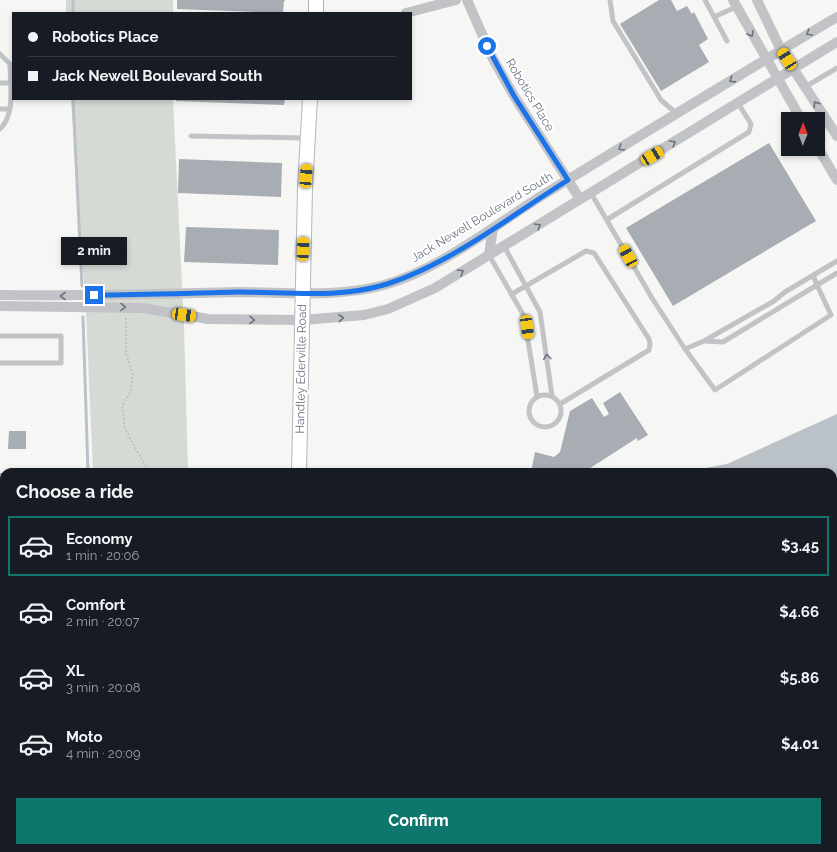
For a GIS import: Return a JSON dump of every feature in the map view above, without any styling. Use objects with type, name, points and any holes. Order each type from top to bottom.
[{"type":"main road","points":[[316,0],[316,12]]},
{"type":"main road","name":"Handley Ederville Road","points":[[299,468],[302,294],[310,100]]},
{"type":"street","points":[[410,12],[456,0]]},
{"type":"street","name":"Robotics Place","points":[[468,0],[493,59],[514,96],[580,199]]},
{"type":"street","points":[[757,0],[781,50],[837,136]]},
{"type":"street","points":[[735,4],[765,60],[797,112]]},
{"type":"street","name":"Jack Newell Boulevard South","points":[[0,295],[173,295],[240,292],[302,294],[354,292],[386,284],[411,275],[449,256],[568,180],[837,17]]},
{"type":"street","points":[[0,306],[126,307],[142,308],[208,319],[302,320],[343,318],[388,309],[435,288],[837,42]]},
{"type":"street","points":[[823,156],[837,180]]},
{"type":"street","points":[[493,228],[504,246]]},
{"type":"street","points":[[489,255],[493,228]]},
{"type":"lane","points":[[610,0],[613,21],[661,100],[677,114]]},
{"type":"lane","points":[[705,0],[727,40]]},
{"type":"lane","points":[[714,17],[735,4]]},
{"type":"lane","points":[[0,54],[10,64],[10,110],[5,125],[0,129]]},
{"type":"lane","points":[[805,87],[837,68]]},
{"type":"lane","points":[[0,83],[10,83]]},
{"type":"lane","points":[[608,219],[749,132],[751,124],[738,103]]},
{"type":"lane","points":[[0,109],[10,110]]},
{"type":"lane","points":[[191,136],[308,138]]},
{"type":"lane","points":[[591,193],[608,219],[652,298],[684,349],[715,390],[831,315],[813,275]]},
{"type":"lane","points":[[504,246],[540,312],[552,396]]},
{"type":"lane","points":[[512,294],[586,251],[594,252],[650,344],[649,350],[560,404]]},
{"type":"lane","points":[[489,255],[524,316],[537,396]]},
{"type":"lane","points":[[684,349],[704,341],[837,261]]},
{"type":"lane","points":[[704,341],[723,342],[837,273]]},
{"type":"lane","points":[[781,295],[787,303]]},
{"type":"lane","points":[[0,336],[61,336],[61,363],[0,363]]},
{"type":"lane","points":[[545,394],[552,396],[560,404],[561,417],[558,422],[551,426],[539,426],[531,420],[528,412],[529,406],[537,396],[545,394]]},
{"type":"path","points":[[126,307],[126,354],[133,375],[130,393],[122,406],[125,429],[147,468]]},
{"type":"shaded area","points":[[66,0],[173,0],[173,12],[66,12]]},
{"type":"shaded area","points":[[71,100],[173,100],[184,326],[188,468],[93,468],[86,312]]},
{"type":"shaded area","points":[[837,414],[837,468],[706,468],[727,464]]},
{"type":"building","points":[[177,0],[286,0],[284,1],[283,12],[177,9]]},
{"type":"building","points":[[659,0],[671,0],[677,11],[687,6],[692,14],[694,12],[708,39],[699,45],[709,62],[661,91],[620,24]]},
{"type":"building","points":[[176,100],[285,100],[284,105]]},
{"type":"building","points":[[769,143],[816,221],[673,306],[626,228]]},
{"type":"building","points":[[179,159],[282,163],[281,197],[178,193]]},
{"type":"building","points":[[186,227],[279,230],[278,265],[184,262]]},
{"type":"building","points":[[620,392],[648,435],[638,441],[637,438],[590,468],[532,468],[535,452],[554,457],[560,452],[570,411],[592,398],[604,417],[609,414],[603,403]]},
{"type":"building","points":[[9,431],[26,431],[26,449],[8,449]]},
{"type":"waterway","points":[[73,0],[73,12]]},
{"type":"waterway","points":[[73,100],[82,286]]},
{"type":"waterway","points":[[83,317],[88,468]]},
{"type":"route","points":[[94,295],[240,292],[302,294],[354,292],[386,284],[411,275],[449,256],[568,180],[514,96],[487,46]]}]
